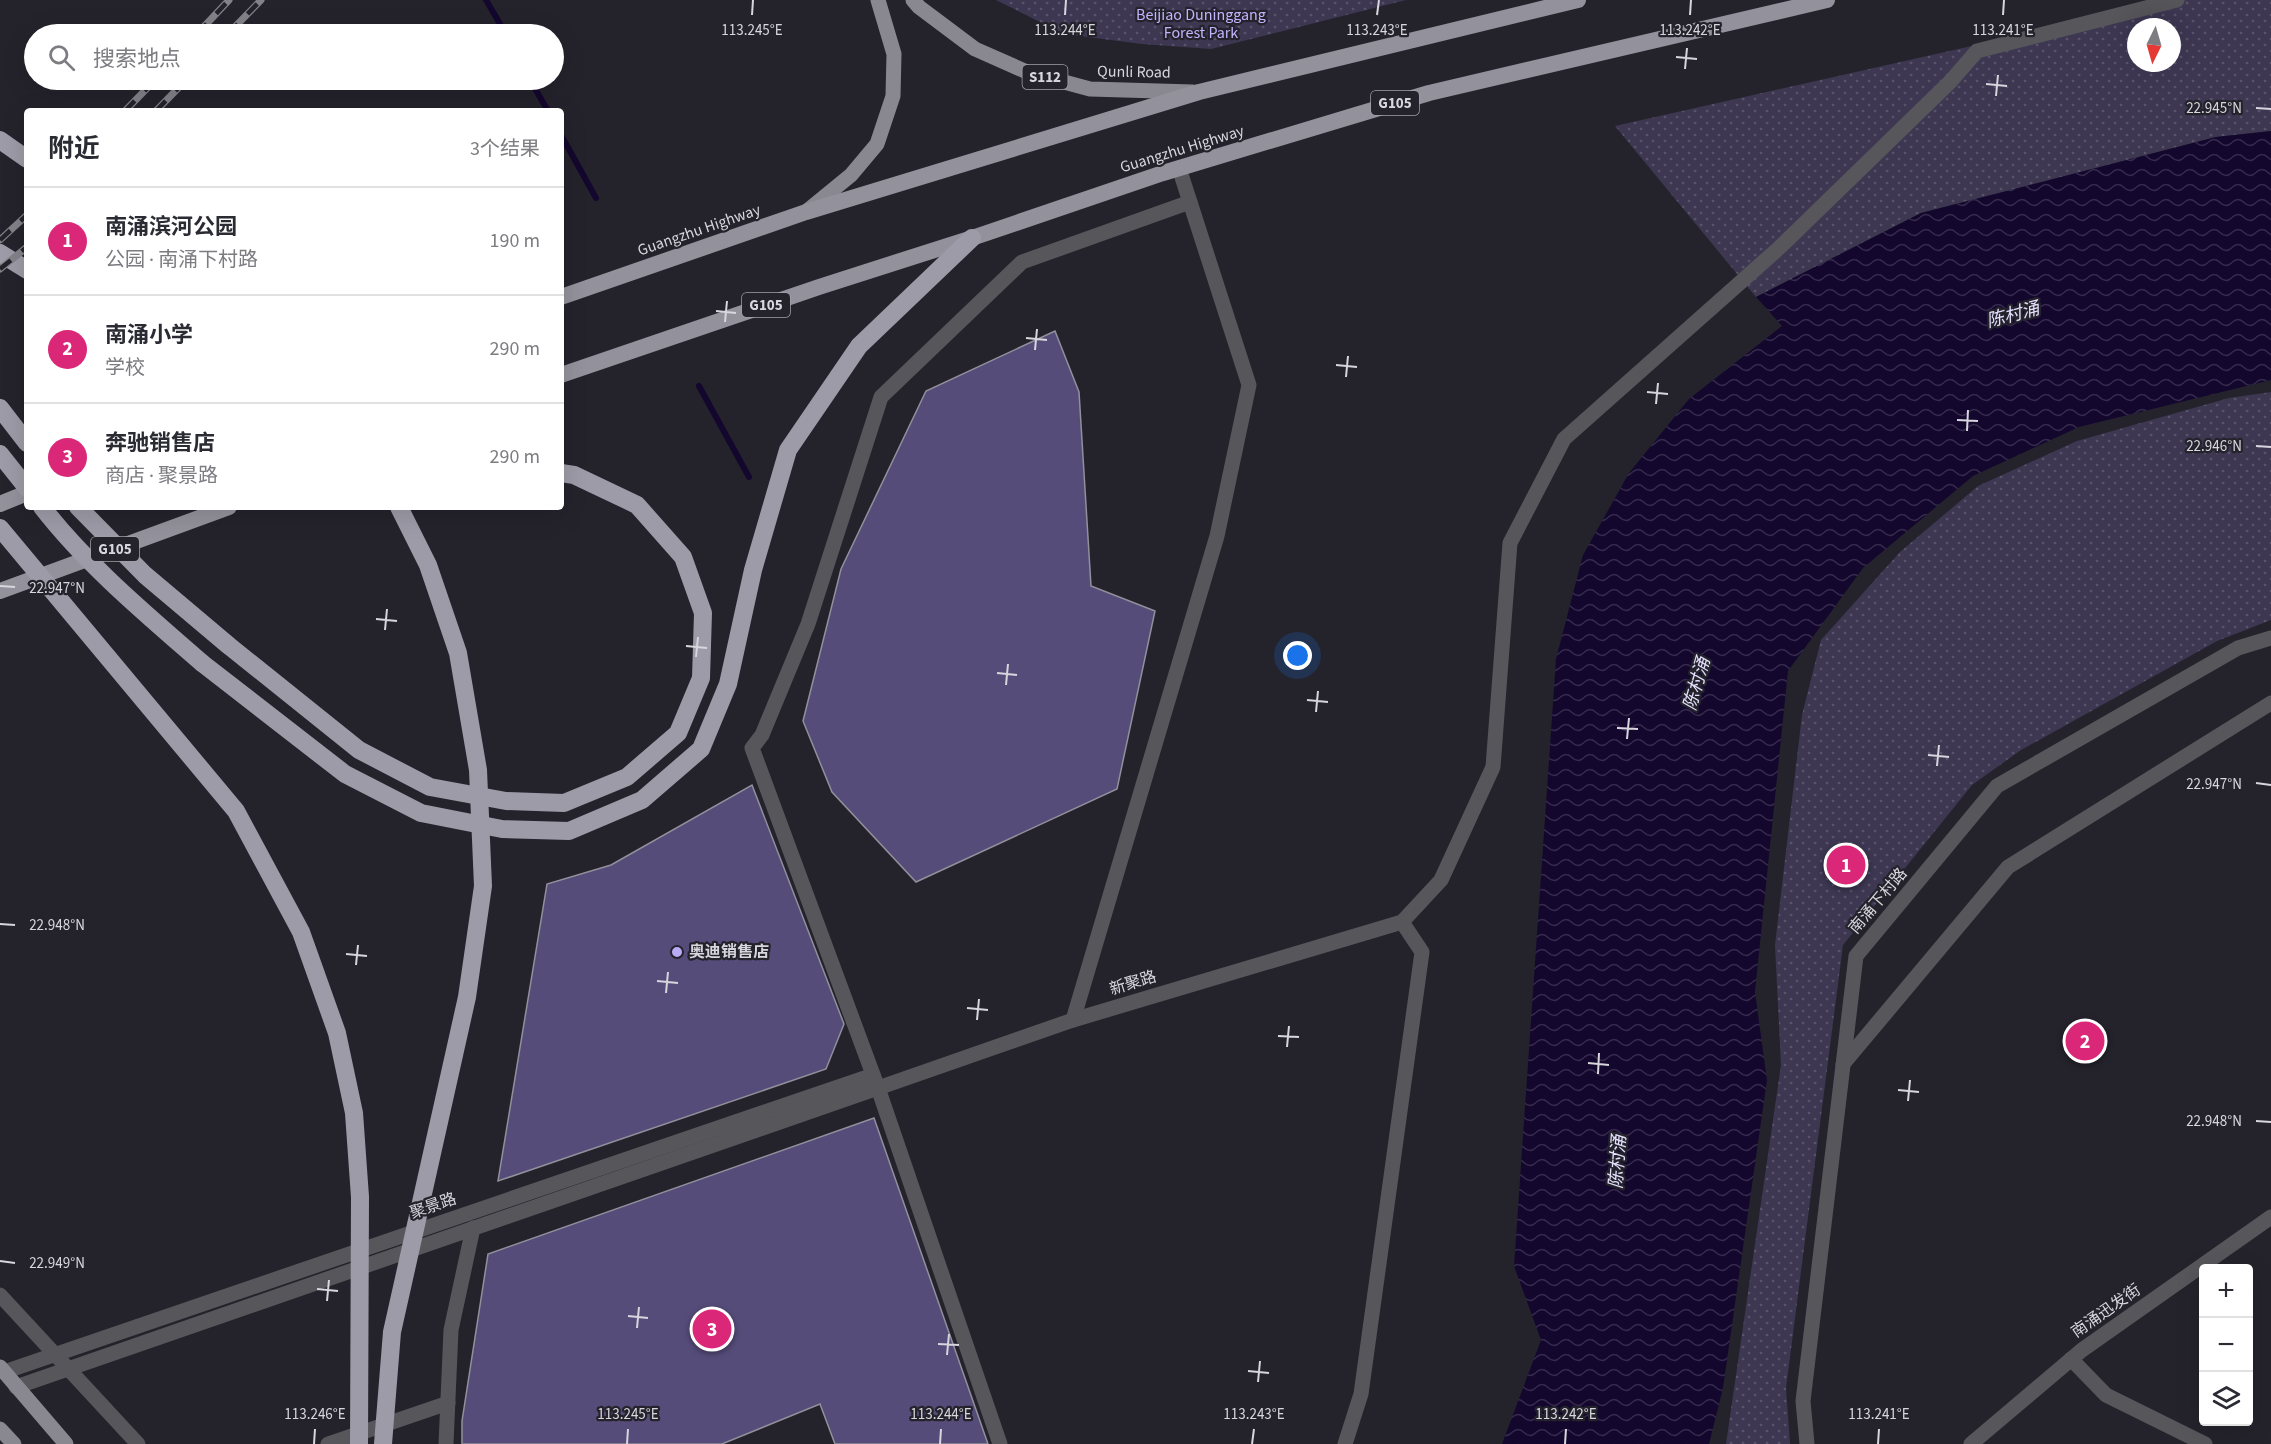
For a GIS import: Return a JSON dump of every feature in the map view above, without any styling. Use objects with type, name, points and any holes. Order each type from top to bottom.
[{"type":"highway","name":"Guangzhu Highway","points":[[564,296],[806,212],[1199,92],[1578,0]]},
{"type":"highway","name":"Guangzhu Highway","points":[[564,374],[808,290],[972,238],[1179,168],[1429,93],[1827,0]]},
{"type":"highway","points":[[0,140],[24,157]]},
{"type":"highway","points":[[44,510],[53,522],[132,602],[202,663],[345,774],[421,813],[502,829],[569,831],[642,800],[700,749],[728,684],[753,570],[788,450],[859,346],[972,238]]},
{"type":"highway","points":[[0,253],[24,268]]},
{"type":"highway","points":[[0,408],[24,439]]},
{"type":"highway","points":[[0,454],[24,486]]},
{"type":"highway","points":[[81,510],[145,575],[359,750],[430,787],[506,801],[564,803],[627,777],[678,733],[701,678],[703,614],[683,557],[636,505],[574,475],[564,473]]},
{"type":"highway","points":[[0,504],[24,492]]},
{"type":"highway","name":"G105","points":[[0,591],[221,510]]},
{"type":"highway","points":[[383,1444],[392,1332],[467,997],[483,886],[478,770],[458,652],[428,565],[400,510]]},
{"type":"highway","points":[[0,528],[236,811],[301,932],[337,1033],[354,1113],[360,1197],[359,1444]]},
{"type":"main road","points":[[806,212],[851,175],[877,144],[893,96],[894,54],[878,0]]},
{"type":"main road","name":"Qunli Road","points":[[913,0],[975,49],[1027,72],[1090,90],[1199,92]]},
{"type":"main road","points":[[2,1369],[66,1444]]},
{"type":"main road","points":[[0,1429],[14,1444]]},
{"type":"street","points":[[1345,1444],[1361,1394],[1422,952],[1402,922],[1441,880],[1493,767],[1510,543],[1564,439],[1779,248],[1950,82],[1977,51],[2177,0]]},
{"type":"street","points":[[1073,1020],[1217,536],[1249,385],[1179,168]]},
{"type":"street","points":[[1000,1444],[875,1081],[752,748],[762,735],[808,624],[880,397],[1022,262],[1190,202]]},
{"type":"street","name":"南涌下村路","points":[[1807,1444],[1803,1401],[1856,956],[1997,786],[2238,648],[2271,638]]},
{"type":"street","points":[[1843,1064],[2007,867],[2271,703]]},
{"type":"street","name":"新聚路","points":[[875,1081],[1402,922]]},
{"type":"street","name":"聚景路","points":[[16,1386],[472,1228],[875,1081]]},
{"type":"street","name":"聚景路","points":[[2,1369],[55,1354],[875,1081]]},
{"type":"street","name":"南涌迅发街","points":[[1971,1444],[2071,1359],[2271,1217]]},
{"type":"street","points":[[446,1444],[451,1330],[472,1228]]},
{"type":"street","points":[[0,1295],[138,1444]]},
{"type":"street","points":[[2071,1359],[2106,1395],[2205,1444]]},
{"type":"street","points":[[328,1444],[447,1403]]},
{"type":"green space","name":"Beijiao Duninggang Forest Park","points":[[996,0],[1406,0],[1211,49],[1142,44],[1064,34]]},
{"type":"green space","points":[[2177,0],[2271,0],[2271,131],[2216,137],[1921,213],[1756,297],[1615,126]]},
{"type":"green space","points":[[2271,392],[2271,620],[2217,641],[2021,750],[1972,785],[1843,945],[1786,1388],[1790,1444],[1726,1444],[1781,1065],[1775,945],[1802,715],[1821,640],[1900,552],[1978,486],[2077,441],[2229,398]]},
{"type":"water","name":"陈村涌","points":[[2271,131],[2271,380],[2079,427],[1973,476],[1863,568],[1788,671],[1755,992],[1767,1080],[1723,1388],[1709,1444],[1502,1444],[1541,1340],[1514,1266],[1556,659],[1583,555],[1629,473],[1689,399],[1782,326],[1756,297],[1921,213],[2216,137]]},
{"type":"building","points":[[1055,331],[1079,392],[1091,586],[1155,611],[1117,789],[916,882],[832,792],[803,721],[841,569],[926,391]]},
{"type":"building","name":"奥迪销售店","points":[[752,785],[844,1024],[826,1069],[498,1181],[547,884],[611,865]]},
{"type":"building","points":[[874,1118],[988,1444],[835,1444],[820,1404],[722,1444],[462,1444],[462,1421],[488,1254]]},
{"type":"waterway","points":[[486,0],[500,24]]},
{"type":"waterway","points":[[536,90],[546,108]]},
{"type":"waterway","points":[[564,140],[596,198]]},
{"type":"waterway","points":[[699,386],[749,477]]},
{"type":"railway","points":[[206,24],[229,0]]},
{"type":"railway","points":[[238,24],[261,0]]},
{"type":"railway","points":[[128,108],[145,90]]},
{"type":"railway","points":[[159,108],[176,90]]},
{"type":"railway","points":[[0,240],[24,218]]},
{"type":"railway","points":[[0,269],[24,249]]},
{"type":"place","name":"南涌滨河公园","points":[[1846,865]]},
{"type":"place","name":"奥迪销售店","points":[[677,952]]},
{"type":"place","name":"南涌小学","points":[[2085,1041]]},
{"type":"place","name":"奔驰销售店","points":[[712,1329]]}]
